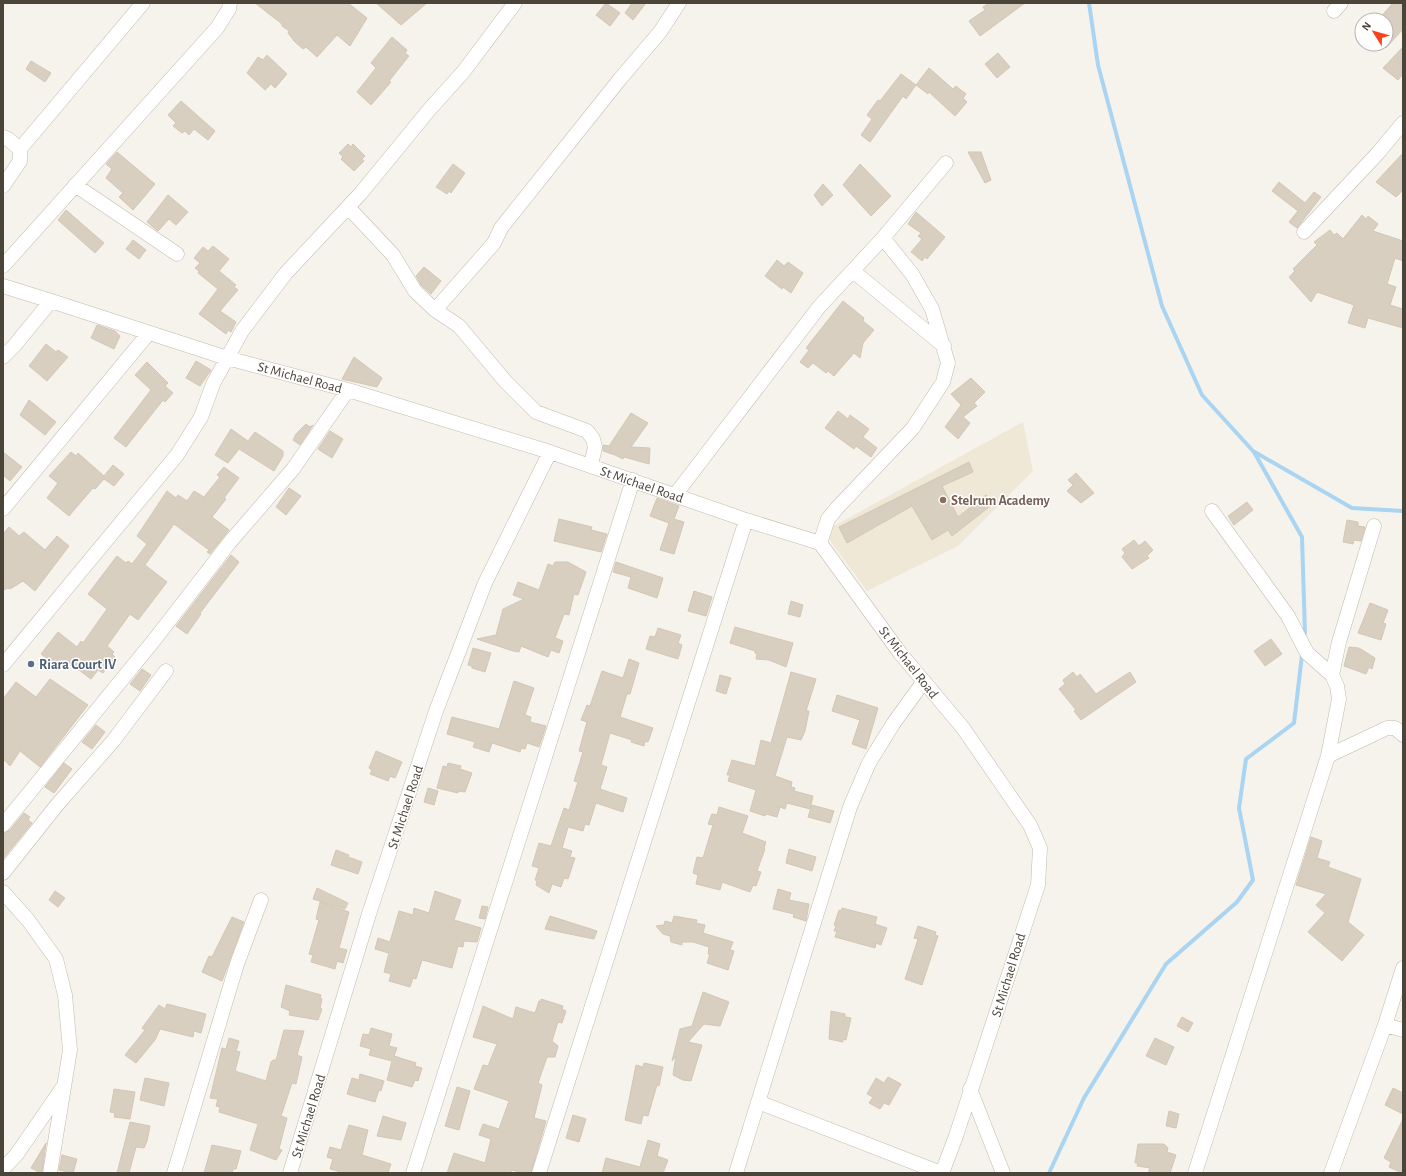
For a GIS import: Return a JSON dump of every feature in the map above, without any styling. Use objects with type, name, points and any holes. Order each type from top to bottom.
[{"type":"street","points":[[3,186],[20,161],[20,149],[143,3]]},
{"type":"street","points":[[3,266],[217,28],[229,9],[230,3]]},
{"type":"street","points":[[3,665],[177,455],[201,416],[213,384],[242,331],[286,273],[348,207],[429,110],[464,71],[515,3]]},
{"type":"street","points":[[435,310],[494,243],[501,228],[620,79],[660,32],[680,3]]},
{"type":"street","points":[[1304,232],[1378,153],[1403,123]]},
{"type":"street","points":[[3,137],[8,139],[20,149]]},
{"type":"street","points":[[675,495],[819,307],[883,238],[946,163]]},
{"type":"street","points":[[75,185],[177,254]]},
{"type":"street","points":[[348,207],[393,255],[415,291],[435,310],[459,326],[505,381],[536,412],[587,431],[593,439],[595,447],[591,465]]},
{"type":"street","points":[[820,543],[828,519],[913,428],[943,382],[948,362],[932,309],[912,274],[883,238]]},
{"type":"street","points":[[853,271],[944,346]]},
{"type":"street","name":"St Michael Road","points":[[3,286],[148,334],[227,358],[348,390],[550,452],[746,520],[820,543],[900,653],[963,728],[1002,782],[1030,825],[1040,848],[1038,885],[986,1046],[970,1089],[956,1136],[941,1173]]},
{"type":"street","points":[[3,357],[51,301]]},
{"type":"street","points":[[3,509],[148,334]]},
{"type":"street","points":[[3,825],[155,640],[230,542],[293,469],[348,390]]},
{"type":"street","name":"St Michael Road","points":[[290,1173],[369,914],[436,711],[485,583],[550,452]]},
{"type":"street","points":[[413,1173],[633,480]]},
{"type":"street","points":[[1195,1173],[1328,756],[1339,699],[1337,686],[1332,675],[1307,653],[1288,616],[1212,511]]},
{"type":"street","points":[[539,1173],[746,520]]},
{"type":"street","points":[[1332,675],[1339,642],[1374,526]]},
{"type":"street","points":[[3,872],[57,805],[113,741],[166,671]]},
{"type":"street","points":[[736,1173],[850,807],[869,763],[893,724],[924,681]]},
{"type":"street","points":[[1328,756],[1387,728],[1395,728],[1403,735]]},
{"type":"street","points":[[3,892],[28,920],[56,959],[65,995],[70,1050],[50,1173]]},
{"type":"street","points":[[174,1173],[236,964],[261,900]]},
{"type":"street","points":[[1331,1173],[1385,1025],[1403,968]]},
{"type":"street","points":[[1385,1025],[1403,1030]]},
{"type":"street","points":[[3,1169],[17,1154],[65,1084]]},
{"type":"street","points":[[970,1089],[1003,1173]]},
{"type":"street","points":[[758,1102],[941,1173]]},
{"type":"shaded area","name":"Stelrum Academy","points":[[1023,422],[1033,471],[958,546],[867,591],[826,535],[830,528]]},
{"type":"building","points":[[255,3],[348,3],[367,18],[350,46],[337,35],[317,57],[306,47],[303,49],[294,41],[288,33],[289,31],[282,26],[282,24]]},
{"type":"building","points":[[376,3],[427,3],[401,25]]},
{"type":"building","points":[[606,3],[620,13],[610,26],[596,15]]},
{"type":"building","points":[[632,3],[646,3],[633,20],[625,13]]},
{"type":"building","points":[[989,3],[1025,3],[980,36],[969,21],[985,10],[983,7]]},
{"type":"building","points":[[1393,3],[1403,3],[1403,29],[1394,39],[1394,12],[1385,12]]},
{"type":"building","points":[[392,37],[407,50],[405,53],[409,56],[389,81],[391,82],[371,105],[357,92],[376,68],[371,63]]},
{"type":"building","points":[[1403,47],[1403,74],[1398,80],[1383,68]]},
{"type":"building","points":[[998,53],[1010,67],[997,78],[985,64]]},
{"type":"building","points":[[267,55],[287,74],[275,88],[271,84],[265,90],[247,73],[258,57],[263,60]]},
{"type":"building","points":[[31,61],[51,73],[45,82],[26,69]]},
{"type":"building","points":[[929,68],[953,89],[956,86],[966,94],[963,98],[967,102],[955,116],[929,92],[928,94],[916,85]]},
{"type":"building","points":[[901,74],[916,85],[906,99],[903,96],[870,142],[861,135],[872,119],[867,115]]},
{"type":"building","points":[[181,101],[215,131],[208,140],[194,129],[189,135],[185,131],[182,133],[173,126],[176,123],[168,115]]},
{"type":"building","points":[[348,144],[351,147],[353,144],[365,156],[362,159],[364,161],[354,171],[341,159],[343,157],[339,153]]},
{"type":"building","points":[[117,152],[155,184],[133,210],[119,197],[123,193],[106,178],[112,169],[106,164]]},
{"type":"building","points":[[968,152],[981,152],[991,180],[985,183]]},
{"type":"building","points":[[1403,153],[1403,190],[1396,197],[1376,182]]},
{"type":"building","points":[[453,164],[465,173],[451,193],[449,191],[447,194],[436,187]]},
{"type":"building","points":[[860,164],[891,196],[871,216],[843,185]]},
{"type":"building","points":[[1279,182],[1305,203],[1314,192],[1321,197],[1297,228],[1289,222],[1298,211],[1272,191]]},
{"type":"building","points":[[823,184],[833,195],[822,206],[814,195]]},
{"type":"building","points":[[168,195],[188,212],[176,225],[169,219],[158,231],[147,222]]},
{"type":"building","points":[[66,210],[104,243],[95,253],[58,220]]},
{"type":"building","points":[[916,212],[945,237],[927,259],[925,257],[922,261],[911,252],[922,239],[918,236],[921,233],[908,224]]},
{"type":"building","points":[[1362,215],[1366,219],[1368,216],[1378,224],[1373,231],[1403,241],[1403,261],[1395,258],[1387,284],[1396,287],[1390,305],[1403,309],[1403,328],[1368,318],[1365,328],[1348,323],[1354,305],[1317,292],[1311,302],[1289,277],[1295,271],[1293,269],[1317,245],[1314,242],[1330,230],[1334,235],[1337,233],[1343,239]]},
{"type":"building","points":[[133,240],[146,250],[139,259],[126,249]]},
{"type":"building","points":[[213,246],[229,259],[219,271],[236,285],[234,287],[238,290],[220,311],[236,322],[231,332],[228,330],[226,334],[199,314],[218,289],[198,273],[199,271],[195,268],[200,263],[194,258],[203,247],[208,251]]},
{"type":"building","points":[[777,260],[784,266],[788,262],[803,273],[791,293],[783,287],[782,289],[765,276]]},
{"type":"building","points":[[424,267],[441,281],[431,294],[421,285],[416,276]]},
{"type":"building","points":[[843,301],[864,318],[863,321],[874,330],[863,343],[860,358],[854,353],[834,376],[828,371],[826,373],[813,363],[808,368],[800,362],[809,350],[806,348]]},
{"type":"building","points":[[97,325],[115,331],[120,336],[114,349],[91,338]]},
{"type":"building","points":[[46,344],[56,352],[58,350],[68,357],[47,381],[29,366]]},
{"type":"building","points":[[354,357],[382,378],[377,387],[342,379]]},
{"type":"building","points":[[196,361],[211,370],[200,386],[186,378]]},
{"type":"building","points":[[147,362],[168,383],[165,386],[173,393],[165,402],[163,400],[126,447],[114,438],[151,390],[135,375]]},
{"type":"building","points":[[971,378],[985,392],[974,403],[977,406],[963,417],[970,423],[958,439],[945,427],[961,405],[951,394]]},
{"type":"building","points":[[29,400],[56,422],[45,435],[20,415]]},
{"type":"building","points":[[838,411],[848,419],[850,415],[869,429],[863,437],[877,448],[871,457],[856,446],[854,449],[825,428]]},
{"type":"building","points":[[631,413],[648,423],[631,447],[650,448],[649,464],[624,457],[623,459],[603,451],[603,445],[609,446]]},
{"type":"building","points":[[306,424],[310,427],[313,425],[300,445],[293,440],[296,434]]},
{"type":"building","points":[[231,429],[248,441],[255,432],[283,451],[283,456],[274,471],[239,449],[228,463],[215,455]]},
{"type":"building","points":[[330,431],[343,439],[332,458],[318,449]]},
{"type":"building","points":[[3,452],[22,467],[10,481],[3,475]]},
{"type":"building","points":[[71,452],[76,456],[78,453],[104,476],[113,465],[124,474],[114,486],[104,479],[95,489],[93,488],[69,516],[47,498],[58,483],[49,476]]},
{"type":"building","points":[[969,462],[973,472],[942,486],[958,517],[986,495],[993,504],[952,536],[948,530],[932,540],[912,506],[847,543],[839,527]]},
{"type":"building","points":[[224,467],[239,478],[224,498],[226,499],[212,517],[229,530],[210,554],[207,552],[209,550],[174,524],[145,565],[167,582],[138,620],[130,614],[107,646],[114,652],[112,654],[115,657],[103,673],[98,670],[91,679],[64,659],[58,667],[41,654],[58,632],[77,647],[81,641],[83,643],[107,609],[88,594],[117,556],[126,563],[128,561],[132,564],[147,544],[137,536],[167,491],[176,498],[178,495],[187,501],[194,491],[204,497],[220,477],[217,475]]},
{"type":"building","points":[[1076,473],[1094,493],[1081,503],[1067,491],[1073,485],[1068,480]]},
{"type":"building","points":[[289,488],[301,496],[286,515],[276,507]]},
{"type":"building","points":[[657,498],[679,506],[674,519],[684,522],[674,554],[660,550],[669,523],[650,516]]},
{"type":"building","points":[[1247,502],[1253,510],[1234,525],[1228,516]]},
{"type":"building","points":[[559,519],[592,527],[591,530],[607,534],[601,552],[554,541]]},
{"type":"building","points":[[1347,520],[1358,522],[1358,526],[1365,527],[1361,541],[1354,540],[1353,544],[1343,542]]},
{"type":"building","points":[[9,527],[19,536],[24,532],[45,550],[57,536],[69,546],[35,591],[23,581],[10,589],[8,588],[3,590],[3,534]]},
{"type":"building","points":[[1134,540],[1139,546],[1145,541],[1153,550],[1147,556],[1149,558],[1132,569],[1122,557],[1125,553],[1122,549]]},
{"type":"building","points":[[231,555],[239,562],[200,613],[201,614],[187,634],[176,626]]},
{"type":"building","points":[[555,562],[568,562],[586,572],[578,595],[574,594],[569,615],[564,614],[555,638],[563,641],[559,653],[551,650],[548,657],[521,646],[519,652],[477,639],[496,635],[503,609],[524,599],[513,595],[518,582],[539,590],[548,564],[553,566]]},
{"type":"building","points":[[616,562],[663,578],[657,598],[628,588],[631,577],[613,572]]},
{"type":"building","points":[[694,591],[712,597],[706,616],[688,611]]},
{"type":"building","points":[[791,601],[803,605],[800,617],[788,614]]},
{"type":"building","points":[[1370,603],[1388,610],[1383,623],[1386,624],[1381,640],[1358,633]]},
{"type":"building","points":[[735,627],[793,643],[786,667],[769,660],[756,659],[757,654],[755,651],[730,643]]},
{"type":"building","points":[[658,628],[681,635],[678,643],[682,645],[678,659],[646,649],[650,636],[655,637]]},
{"type":"building","points":[[1271,639],[1282,654],[1265,666],[1254,651]]},
{"type":"building","points":[[1349,647],[1359,648],[1375,658],[1372,669],[1369,667],[1366,674],[1344,666]]},
{"type":"building","points":[[473,648],[491,653],[485,672],[472,668],[472,666],[468,665]]},
{"type":"building","points":[[629,659],[639,663],[630,694],[627,694],[620,717],[653,728],[648,742],[645,741],[644,746],[631,742],[632,740],[610,733],[601,765],[607,767],[600,789],[627,798],[623,812],[596,803],[589,825],[585,824],[583,831],[568,827],[562,848],[572,851],[570,857],[575,858],[568,879],[564,878],[561,887],[552,884],[549,893],[536,885],[537,881],[535,880],[539,868],[532,866],[539,843],[551,846],[564,808],[569,810],[578,782],[574,781],[583,752],[579,751],[587,722],[581,720],[587,705],[590,706],[602,671],[623,678]]},
{"type":"building","points":[[142,669],[151,675],[140,691],[130,684]]},
{"type":"building","points":[[791,672],[816,679],[806,711],[809,711],[805,731],[801,740],[787,737],[775,776],[792,782],[791,787],[795,788],[794,791],[813,796],[810,809],[787,803],[785,809],[780,807],[777,817],[766,814],[765,816],[750,811],[756,790],[728,781],[730,775],[727,775],[732,760],[755,766],[761,740],[771,743]]},
{"type":"building","points":[[1073,672],[1077,677],[1080,674],[1096,694],[1130,672],[1136,682],[1081,720],[1074,711],[1076,710],[1059,689],[1065,684],[1063,680]]},
{"type":"building","points":[[720,675],[731,678],[726,694],[716,691]]},
{"type":"building","points":[[50,679],[88,705],[40,767],[20,751],[10,766],[3,759],[3,699],[16,682],[36,697]]},
{"type":"building","points":[[514,681],[534,688],[525,715],[531,717],[530,722],[546,726],[539,747],[527,743],[525,749],[521,748],[520,752],[492,743],[489,752],[473,747],[475,742],[447,734],[452,717],[499,729]]},
{"type":"building","points":[[837,695],[878,708],[866,749],[852,744],[860,720],[832,711]]},
{"type":"building","points":[[96,725],[105,732],[92,749],[82,742]]},
{"type":"building","points":[[376,751],[402,762],[395,778],[390,776],[388,781],[370,774],[372,770],[369,768]]},
{"type":"building","points":[[64,763],[72,769],[54,793],[45,787]]},
{"type":"building","points":[[448,763],[461,766],[460,769],[472,773],[465,792],[458,791],[458,793],[437,788],[443,766],[447,767]]},
{"type":"building","points":[[428,788],[438,791],[434,805],[424,802]]},
{"type":"building","points":[[812,805],[834,811],[830,823],[808,817]]},
{"type":"building","points":[[719,807],[748,816],[742,833],[766,842],[757,871],[761,872],[756,886],[753,885],[750,892],[722,882],[720,890],[696,884],[698,875],[693,873],[697,857],[703,858],[713,825],[708,824],[712,814],[717,815]]},
{"type":"building","points":[[24,813],[30,817],[28,820],[32,823],[3,859],[3,833],[10,830]]},
{"type":"building","points":[[1311,837],[1322,841],[1317,858],[1330,862],[1328,867],[1361,879],[1348,922],[1364,935],[1342,961],[1308,932],[1325,913],[1316,905],[1326,894],[1296,885]]},
{"type":"building","points":[[789,849],[816,857],[812,871],[786,863]]},
{"type":"building","points":[[336,850],[349,855],[348,857],[362,862],[358,874],[331,865]]},
{"type":"building","points":[[317,888],[348,903],[345,909],[313,899]]},
{"type":"building","points":[[778,889],[791,893],[789,900],[809,904],[806,921],[793,917],[794,914],[773,909]]},
{"type":"building","points":[[55,891],[65,898],[58,907],[49,900]]},
{"type":"building","points":[[435,891],[461,900],[454,920],[481,928],[477,942],[464,941],[463,947],[458,946],[452,968],[422,960],[416,979],[413,978],[410,987],[389,981],[391,974],[384,972],[389,953],[375,949],[378,938],[390,942],[399,911],[413,915],[414,908],[429,913]]},
{"type":"building","points":[[320,902],[349,912],[339,948],[347,950],[343,963],[337,961],[335,969],[311,962],[313,955],[309,954],[319,920],[316,919]]},
{"type":"building","points":[[482,906],[488,907],[485,919],[479,918]]},
{"type":"building","points":[[842,908],[877,917],[875,924],[887,928],[881,945],[876,943],[875,948],[835,937],[837,931],[834,931],[836,926],[834,925],[839,910],[841,911]]},
{"type":"building","points":[[550,916],[597,931],[594,939],[545,929]]},
{"type":"building","points":[[674,916],[697,920],[696,923],[705,925],[703,933],[733,942],[730,950],[734,951],[728,970],[707,963],[710,954],[708,954],[709,947],[693,942],[682,942],[682,945],[671,942],[670,936],[663,934],[656,926],[664,925],[665,921],[672,923]]},
{"type":"building","points":[[232,917],[244,922],[222,981],[202,972],[209,956],[212,957]]},
{"type":"building","points":[[918,926],[936,932],[935,935],[938,936],[922,985],[905,979],[918,939],[914,938]]},
{"type":"building","points":[[286,985],[321,995],[320,998],[322,999],[320,1008],[322,1009],[318,1020],[289,1015],[290,1011],[281,1007]]},
{"type":"building","points":[[703,992],[729,1002],[720,1026],[704,1024],[688,1042],[702,1045],[691,1081],[683,1080],[673,1075],[676,1056],[672,1061],[680,1029],[692,1026]]},
{"type":"building","points":[[541,999],[563,1006],[562,1009],[566,1011],[562,1023],[558,1022],[552,1041],[558,1046],[555,1057],[547,1057],[538,1083],[542,1085],[534,1118],[546,1121],[531,1173],[522,1173],[512,1170],[511,1173],[447,1173],[454,1153],[485,1163],[491,1139],[479,1135],[483,1124],[499,1129],[509,1101],[474,1089],[483,1065],[488,1066],[497,1044],[473,1037],[483,1006],[513,1019],[516,1007],[535,1013]]},
{"type":"building","points":[[167,1004],[206,1014],[201,1033],[194,1031],[193,1037],[160,1029],[155,1040],[136,1063],[125,1055],[145,1030],[142,1028],[159,1005],[165,1009]]},
{"type":"building","points":[[831,1011],[845,1014],[845,1017],[851,1018],[846,1040],[843,1039],[843,1042],[829,1039]]},
{"type":"building","points":[[1182,1017],[1193,1023],[1188,1032],[1177,1026]]},
{"type":"building","points":[[371,1028],[392,1034],[389,1046],[397,1048],[394,1056],[416,1063],[415,1066],[422,1068],[418,1081],[415,1080],[412,1087],[387,1080],[392,1061],[369,1055],[371,1049],[360,1046],[363,1034],[369,1035]]},
{"type":"building","points":[[284,1030],[304,1031],[297,1055],[302,1057],[296,1084],[292,1083],[281,1116],[287,1118],[279,1149],[282,1150],[276,1160],[250,1150],[258,1124],[219,1112],[220,1107],[216,1106],[218,1099],[210,1098],[222,1048],[226,1049],[229,1038],[239,1041],[236,1051],[240,1052],[235,1071],[266,1081],[271,1062],[276,1060]]},
{"type":"building","points":[[1155,1038],[1174,1047],[1166,1065],[1146,1056]]},
{"type":"building","points":[[644,1063],[663,1067],[659,1086],[657,1085],[648,1116],[643,1115],[641,1124],[625,1120],[636,1065],[643,1067]]},
{"type":"building","points":[[360,1074],[384,1081],[375,1102],[347,1094],[352,1078],[359,1080]]},
{"type":"building","points":[[888,1077],[901,1084],[889,1105],[884,1103],[880,1109],[869,1103],[873,1097],[867,1094],[876,1078],[884,1083]]},
{"type":"building","points":[[145,1078],[169,1083],[164,1106],[140,1100]]},
{"type":"building","points":[[457,1087],[470,1091],[459,1130],[445,1126]]},
{"type":"building","points":[[1393,1088],[1403,1093],[1403,1114],[1385,1105]]},
{"type":"building","points":[[114,1089],[135,1092],[130,1119],[114,1117],[115,1113],[110,1112]]},
{"type":"building","points":[[1169,1111],[1179,1114],[1176,1128],[1166,1126]]},
{"type":"building","points":[[573,1115],[586,1119],[579,1142],[566,1138]]},
{"type":"building","points":[[383,1116],[406,1123],[401,1140],[377,1136]]},
{"type":"building","points":[[1403,1119],[1402,1173],[1389,1167],[1391,1162],[1384,1158]]},
{"type":"building","points":[[130,1122],[150,1126],[147,1141],[144,1148],[136,1147],[129,1173],[117,1173]]},
{"type":"building","points":[[349,1125],[368,1130],[362,1155],[391,1164],[388,1173],[338,1173],[338,1171],[330,1169],[333,1159],[327,1157],[330,1147],[341,1150]]},
{"type":"building","points":[[648,1140],[660,1144],[657,1156],[668,1160],[663,1173],[602,1173],[606,1158],[640,1167]]},
{"type":"building","points":[[46,1143],[42,1173],[41,1173],[31,1168]]},
{"type":"building","points":[[1138,1144],[1164,1144],[1168,1148],[1167,1152],[1176,1155],[1170,1173],[1148,1173],[1150,1168],[1137,1166],[1138,1163],[1135,1163]]},
{"type":"building","points":[[212,1145],[241,1151],[236,1169],[233,1169],[232,1173],[204,1173]]},
{"type":"building","points":[[62,1155],[77,1159],[73,1173],[59,1170]]},
{"type":"waterway","points":[[1089,3],[1098,65],[1162,306],[1202,395],[1253,451],[1352,508],[1403,511]]},
{"type":"waterway","points":[[1254,452],[1302,537],[1305,633]]},
{"type":"waterway","points":[[1049,1173],[1084,1098],[1166,964],[1237,902],[1253,880],[1239,808],[1246,759],[1294,723],[1302,655]]},
{"type":"place","name":"Stelrum Academy","points":[[943,500]]},
{"type":"place","name":"Riara Court IV","points":[[31,664]]}]
